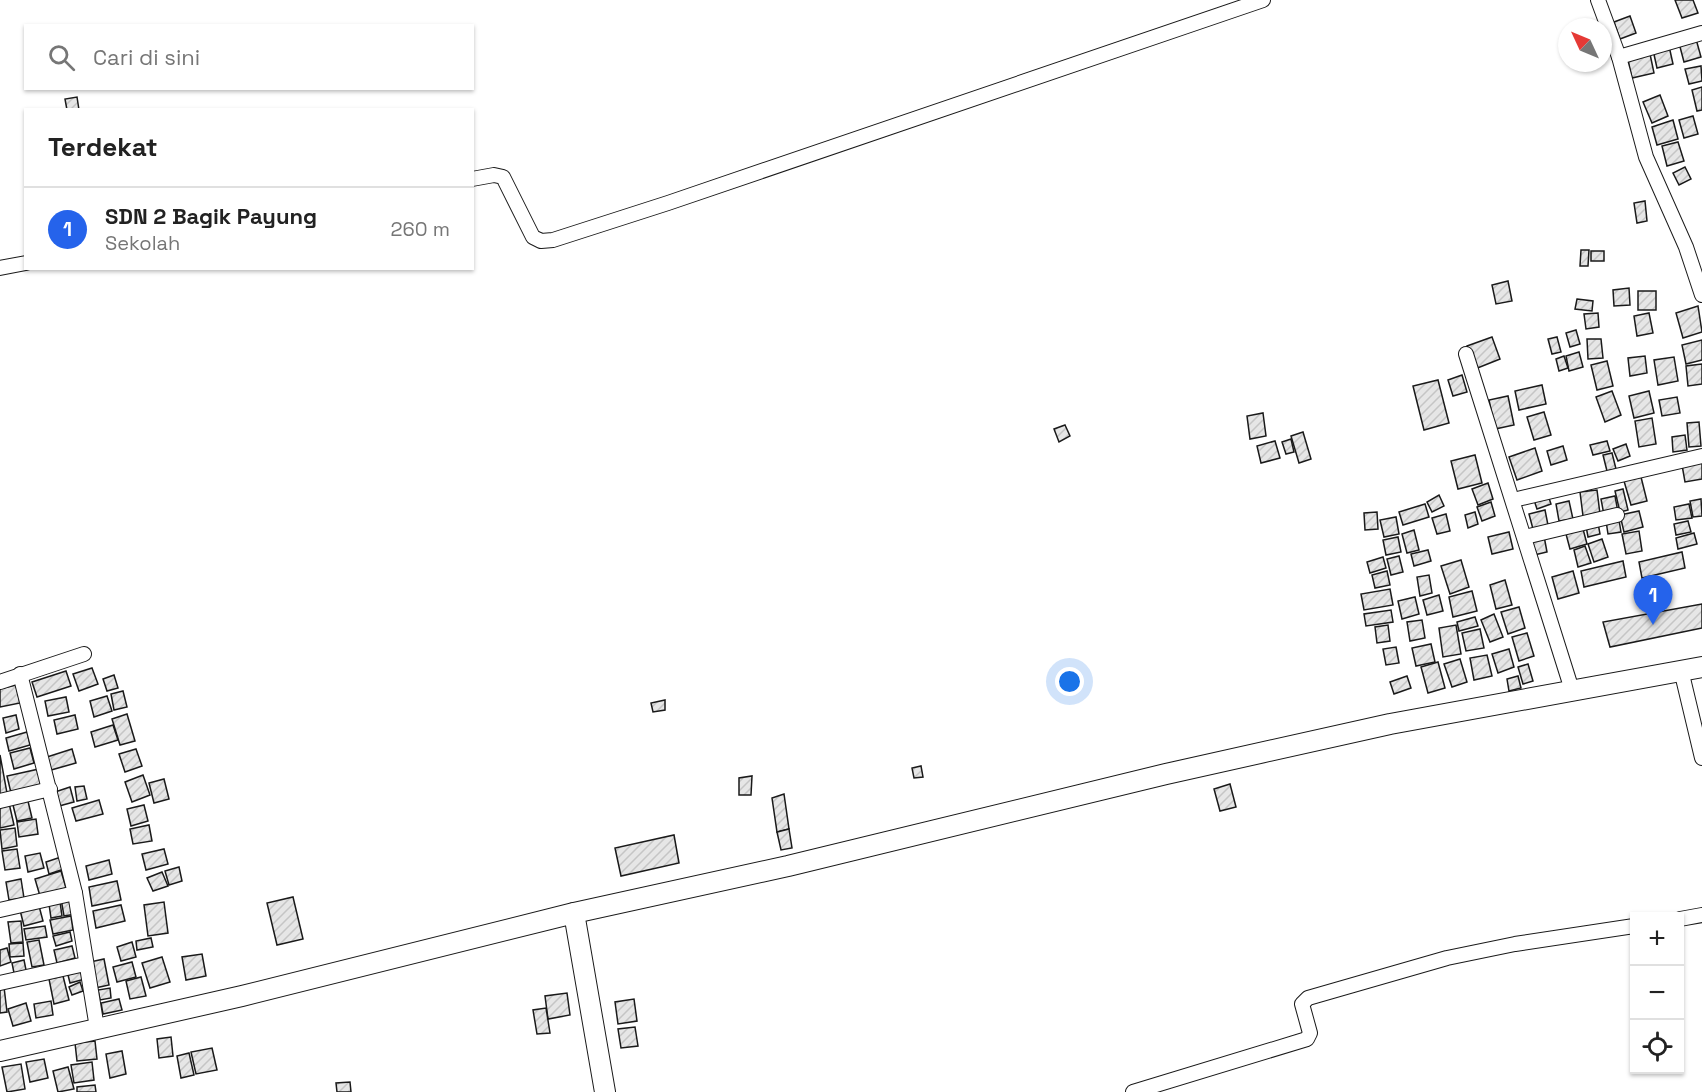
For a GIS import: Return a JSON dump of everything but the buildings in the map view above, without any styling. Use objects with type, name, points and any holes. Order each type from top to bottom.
[{"type":"street","points":[[474,179],[495,175],[503,177],[533,237],[541,241],[553,240],[1263,0]]},
{"type":"street","points":[[1598,0],[1619,57],[1646,157],[1686,247],[1702,295]]},
{"type":"street","points":[[1619,57],[1702,33]]},
{"type":"street","points":[[0,268],[24,263]]},
{"type":"street","points":[[1466,354],[1514,500],[1572,690]]},
{"type":"street","points":[[1514,500],[1702,456]]},
{"type":"street","points":[[1525,537],[1617,515]]},
{"type":"street","points":[[0,682],[84,654]]},
{"type":"street","points":[[0,1051],[242,996],[574,913],[800,863],[1166,774],[1390,724],[1702,667]]},
{"type":"street","points":[[1681,670],[1702,758]]},
{"type":"street","points":[[20,674],[75,893],[97,1028]]},
{"type":"street","points":[[0,801],[50,789]]},
{"type":"street","points":[[0,910],[75,893]]},
{"type":"street","points":[[574,913],[606,1092]]},
{"type":"street","points":[[1684,918],[1702,915]]},
{"type":"street","points":[[1133,1092],[1307,1039],[1310,1033],[1302,1004],[1308,998],[1447,958],[1515,944],[1630,927]]},
{"type":"street","points":[[0,983],[85,964]]},
{"type":"place","name":"SDN 2 Bagik Payung","points":[[1653,625]]}]
